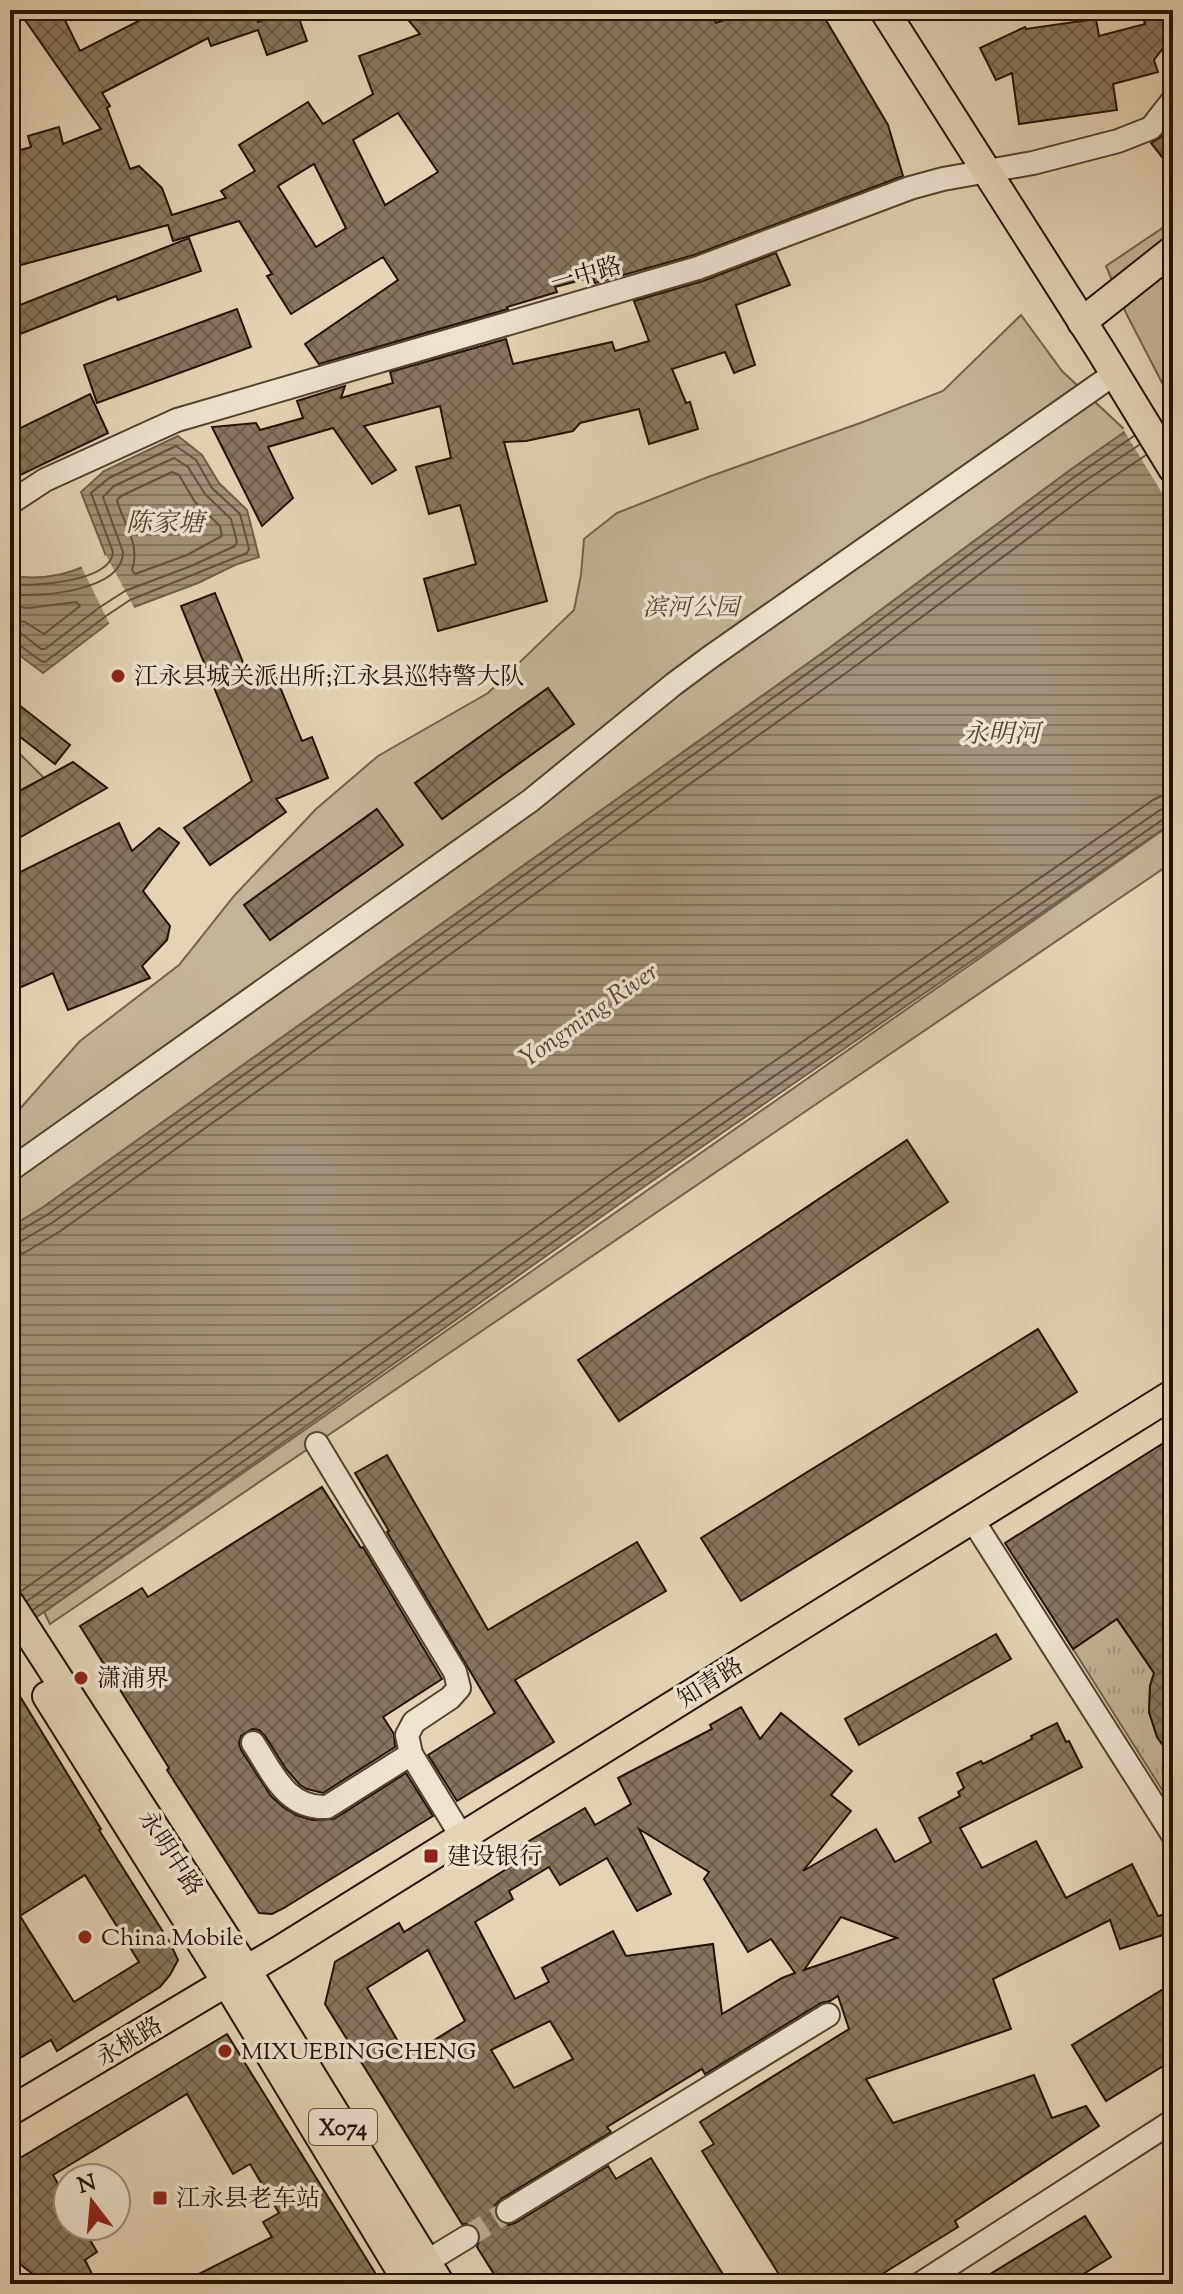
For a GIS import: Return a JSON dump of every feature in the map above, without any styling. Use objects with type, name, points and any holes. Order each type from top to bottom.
[{"type":"main road","points":[[884,10],[1173,469]]},
{"type":"main road","points":[[1082,322],[1173,250]]},
{"type":"main road","name":"知青路","points":[[237,1977],[1173,1394]]},
{"type":"main road","name":"X074","points":[[10,1604],[43,1673]]},
{"type":"main road","name":"X074","points":[[10,1638],[43,1673]]},
{"type":"main road","name":"永明中路","points":[[43,1673],[425,2277]]},
{"type":"main road","name":"永桃路","points":[[10,2111],[237,1977]]},
{"type":"street","name":"一中路","points":[[10,503],[45,480],[177,420],[698,268],[910,188],[1033,163],[1118,141],[1151,128],[1173,100]]},
{"type":"street","points":[[10,1170],[545,788],[709,658],[1118,379]]},
{"type":"street","points":[[317,1444],[455,1672],[459,1688],[450,1698],[414,1722],[407,1735],[411,1754],[462,1837]]},
{"type":"street","points":[[972,1519],[1173,1835]]},
{"type":"street","points":[[253,1743],[284,1790],[295,1801],[315,1808],[327,1807],[411,1754]]},
{"type":"street","points":[[508,2211],[828,2015]]},
{"type":"street","points":[[920,2284],[1173,2121]]},
{"type":"street","points":[[425,2277],[467,2237]]},
{"type":"green space","points":[[1173,221],[1173,404],[1126,313],[1106,266]]},
{"type":"green space","name":"滨河公园","points":[[1021,315],[1062,371],[1126,431],[828,649],[10,1228],[10,1120],[80,1041],[179,965],[234,896],[316,809],[378,756],[488,693],[574,610],[584,539],[617,513],[943,391]]},
{"type":"green space","points":[[10,744],[44,778],[10,796]]},
{"type":"green space","points":[[1173,823],[1173,862],[50,1624],[44,1612]]},
{"type":"green space","points":[[1108,1606],[1154,1673],[1149,1712],[1157,1737],[1173,1759],[1173,1807],[1073,1649],[1101,1630]]},
{"type":"water","name":"永明河","points":[[1173,405],[1173,822],[632,1195],[10,1636],[10,1227],[42,1208],[828,649],[1073,468],[1126,431]]},
{"type":"water","name":"陈家塘","points":[[178,436],[202,455],[219,483],[247,510],[259,557],[134,607],[43,673],[10,648],[10,578],[61,574],[106,556],[81,492],[104,471]]},
{"type":"pier","points":[[1166,405],[1173,417],[1173,511],[1123,429]]},
{"type":"pier","points":[[106,555],[136,611],[111,627],[81,566]]},
{"type":"building","points":[[18,10],[60,10],[80,51],[160,10],[254,10],[258,22],[296,10],[307,41],[267,55],[258,30],[211,46],[208,38],[102,93],[110,106],[107,108],[130,169],[139,166],[162,188],[172,215],[226,198],[221,191],[255,171],[239,145],[308,102],[323,124],[373,94],[359,56],[420,34],[400,10],[710,10],[716,23],[751,10],[820,10],[888,125],[903,176],[694,255],[595,283],[593,277],[555,287],[557,292],[508,309],[319,364],[305,344],[398,280],[383,257],[291,314],[267,276],[272,274],[239,221],[173,241],[168,225],[10,268],[10,153],[31,147],[28,136],[59,127],[63,144],[101,129]],"holes":[[[398,113],[438,172],[385,205],[353,140]],[[314,164],[346,228],[316,247],[278,186]]]},
{"type":"building","points":[[1141,10],[1173,10],[1173,35],[1154,60],[1158,72],[1113,84],[1117,110],[1019,124],[1012,73],[996,80],[980,48],[1025,27],[1096,19],[1099,36],[1145,24]]},
{"type":"building","points":[[1173,123],[1173,171],[1151,143]]},
{"type":"building","points":[[189,238],[201,271],[118,300],[116,296],[10,338],[10,309]]},
{"type":"building","points":[[776,253],[790,285],[736,305],[755,365],[734,373],[725,352],[672,369],[686,403],[690,402],[698,429],[649,444],[639,409],[580,423],[573,431],[526,441],[504,442],[547,601],[438,631],[424,579],[476,564],[460,505],[429,514],[416,467],[451,458],[440,406],[364,426],[396,470],[372,484],[333,428],[268,447],[293,498],[262,526],[212,427],[256,423],[260,430],[303,418],[297,401],[345,386],[341,398],[393,383],[390,372],[506,339],[513,364],[612,342],[615,351],[649,341],[634,301],[703,281]]},
{"type":"building","points":[[237,309],[251,347],[97,403],[84,365]]},
{"type":"building","points":[[90,394],[108,433],[10,480],[10,433]]},
{"type":"building","points":[[215,593],[253,687],[276,677],[302,741],[312,737],[328,778],[276,799],[286,812],[210,865],[184,828],[252,781],[181,606]]},
{"type":"building","points":[[548,688],[574,724],[442,819],[415,783]]},
{"type":"building","points":[[10,698],[70,745],[55,764],[10,729]]},
{"type":"building","points":[[73,762],[107,788],[10,843],[10,796]]},
{"type":"building","points":[[377,809],[403,845],[270,940],[244,905]]},
{"type":"building","points":[[119,823],[132,851],[159,828],[179,843],[143,891],[170,926],[167,940],[142,966],[150,978],[68,1010],[53,973],[10,992],[10,877]]},
{"type":"building","points":[[907,1140],[948,1202],[619,1421],[578,1360]]},
{"type":"building","points":[[1038,1329],[1077,1392],[741,1601],[701,1538]]},
{"type":"building","points":[[1173,1437],[1173,1759],[1157,1737],[1149,1712],[1154,1673],[1117,1619],[1073,1649],[1005,1543]]},
{"type":"building","points":[[387,1455],[488,1630],[637,1542],[666,1591],[515,1680],[554,1742],[457,1801],[428,1755],[495,1713],[355,1473]]},
{"type":"building","points":[[322,1487],[363,1547],[442,1679],[383,1717],[394,1734],[395,1747],[323,1793],[300,1785],[259,1730],[252,1729],[241,1736],[241,1750],[271,1796],[296,1815],[312,1820],[334,1819],[406,1773],[433,1816],[284,1908],[272,1914],[259,1913],[80,1626],[142,1588],[148,1597]]},
{"type":"building","points":[[996,1634],[1011,1659],[859,1745],[845,1719]]},
{"type":"building","points":[[10,1680],[178,1960],[160,1987],[57,2051],[51,2040],[10,2064]],"holes":[[[85,1875],[139,1962],[74,2002],[20,1916]]]},
{"type":"building","points":[[741,1707],[760,1739],[781,1713],[852,1771],[831,1795],[851,1811],[803,1871],[876,1829],[895,1862],[931,1842],[919,1818],[960,1796],[958,1792],[964,1788],[957,1773],[981,1761],[983,1764],[1057,1723],[1082,1767],[960,1828],[982,1868],[1036,1841],[1066,1898],[1132,1864],[1158,1916],[1166,1914],[1172,1932],[1120,1949],[1110,1920],[993,1979],[1011,2029],[866,2079],[893,2123],[1034,2075],[1052,2118],[1086,2106],[1099,2126],[955,2221],[958,2227],[866,2284],[785,2284],[702,2151],[714,2144],[700,2122],[849,2029],[838,1996],[821,2003],[705,2074],[702,2069],[607,2127],[611,2132],[495,2205],[494,2212],[501,2223],[515,2223],[608,2166],[616,2179],[651,2158],[729,2284],[500,2284],[477,2247],[481,2237],[478,2229],[473,2224],[462,2224],[325,2004],[335,1962],[399,1923],[404,1932],[518,1862],[512,1851],[585,1808],[595,1825],[631,1804],[618,1778],[712,1729],[710,1725]],"holes":[[[639,1829],[709,1872],[704,1879],[748,1952],[771,1939],[795,1973],[722,2014],[713,1944],[626,1956],[613,1931],[542,1968],[549,1982],[515,1999],[475,1922],[513,1899],[509,1891],[549,1867],[560,1885],[607,1858],[637,1911],[671,1894]],[[841,1917],[897,1938],[804,1970]],[[428,1950],[465,2021],[407,2057],[367,1988]],[[550,2021],[573,2059],[514,2088],[491,2050]]]},
{"type":"building","points":[[1173,1983],[1173,2060],[1106,2101],[1072,2045]]},
{"type":"building","points":[[227,2034],[382,2284],[179,2284],[272,2237],[263,2222],[279,2213],[250,2164],[233,2174],[187,2094],[75,2162],[52,2162],[52,2242],[91,2242],[97,2252],[85,2260],[97,2284],[45,2284],[10,2256],[10,2164]]},
{"type":"building","points":[[1085,2216],[1111,2257],[1067,2284],[974,2284]]},
{"type":"tunnel","points":[[467,2237],[508,2211]]},
{"type":"place","name":"江永县城关派出所;江永县巡特警大队","points":[[118,676]]},
{"type":"place","name":"潇浦界","points":[[81,1678]]},
{"type":"place","name":"建设银行","points":[[431,1856]]},
{"type":"place","name":"China Mobile","points":[[85,1937]]},
{"type":"place","name":"MIXUEBINGCHENG","points":[[225,2051]]},
{"type":"place","name":"江永县老车站","points":[[160,2198]]},
{"type":"water label","name":"Yongming River","points":[[588,1014]]}]
